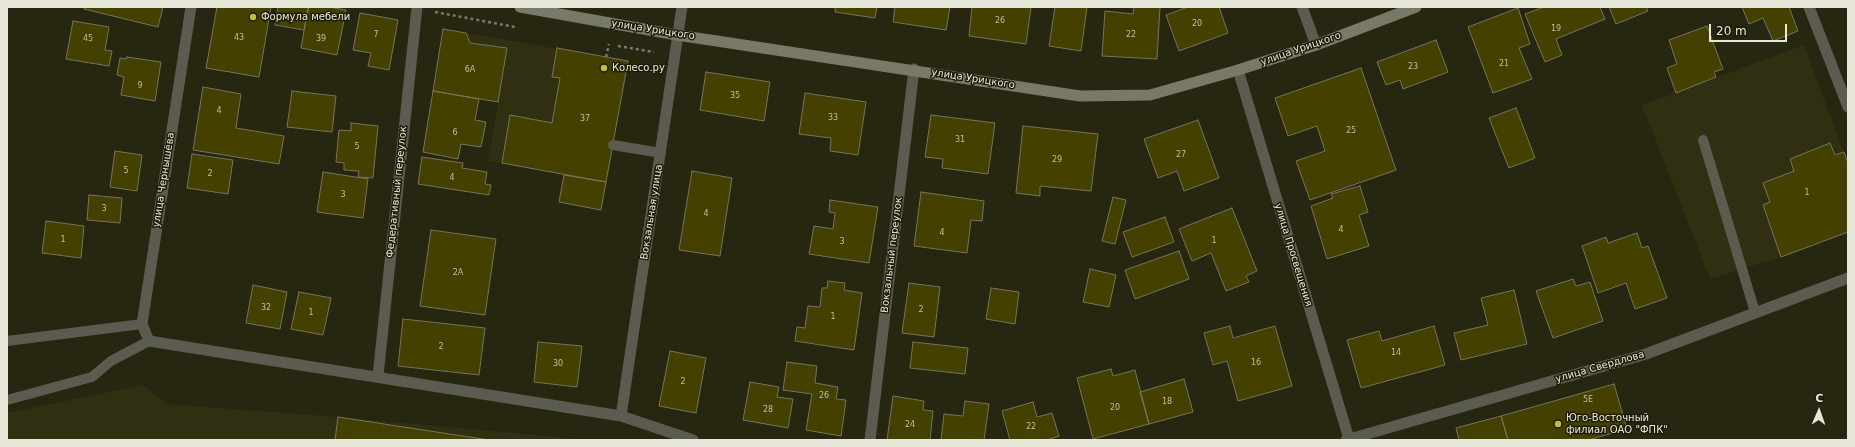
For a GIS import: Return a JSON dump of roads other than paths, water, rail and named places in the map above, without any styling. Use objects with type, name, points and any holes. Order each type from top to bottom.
[{"type":"main road","name":"улица Урицкого","points":[[520,7],[676,35],[914,69],[1080,96],[1150,95],[1238,70],[1316,45],[1416,7]]},
{"type":"street","name":"улица Чернышёва","points":[[142,324],[191,7]]},
{"type":"street","name":"Федеративный переулок","points":[[378,376],[417,7]]},
{"type":"street","name":"Вокзальная улица","points":[[621,416],[661,153],[676,35],[682,7]]},
{"type":"street","points":[[1302,7],[1316,45]]},
{"type":"street","points":[[1809,7],[1848,107]]},
{"type":"street","name":"Вокзальный переулок","points":[[870,440],[914,69]]},
{"type":"street","name":"улица Просвещения","points":[[1238,70],[1348,440]]},
{"type":"street","name":"улица Свердлова","points":[[1348,440],[1646,354],[1848,278]]},
{"type":"street","points":[[142,324],[154,342],[378,376],[621,416],[693,440]]},
{"type":"lane","points":[[1703,140],[1755,312]]},
{"type":"lane","points":[[613,145],[661,153]]},
{"type":"lane","points":[[7,341],[142,324]]},
{"type":"lane","points":[[7,400],[92,377],[111,361],[154,342]]},
{"type":"place","name":"Формула мебели","points":[[253,17]]},
{"type":"place","name":"Колесо.ру","points":[[604,68]]},
{"type":"place","name":"Юго-Восточный филиал ОАО \"ФПК\"","points":[[1558,424]]}]
